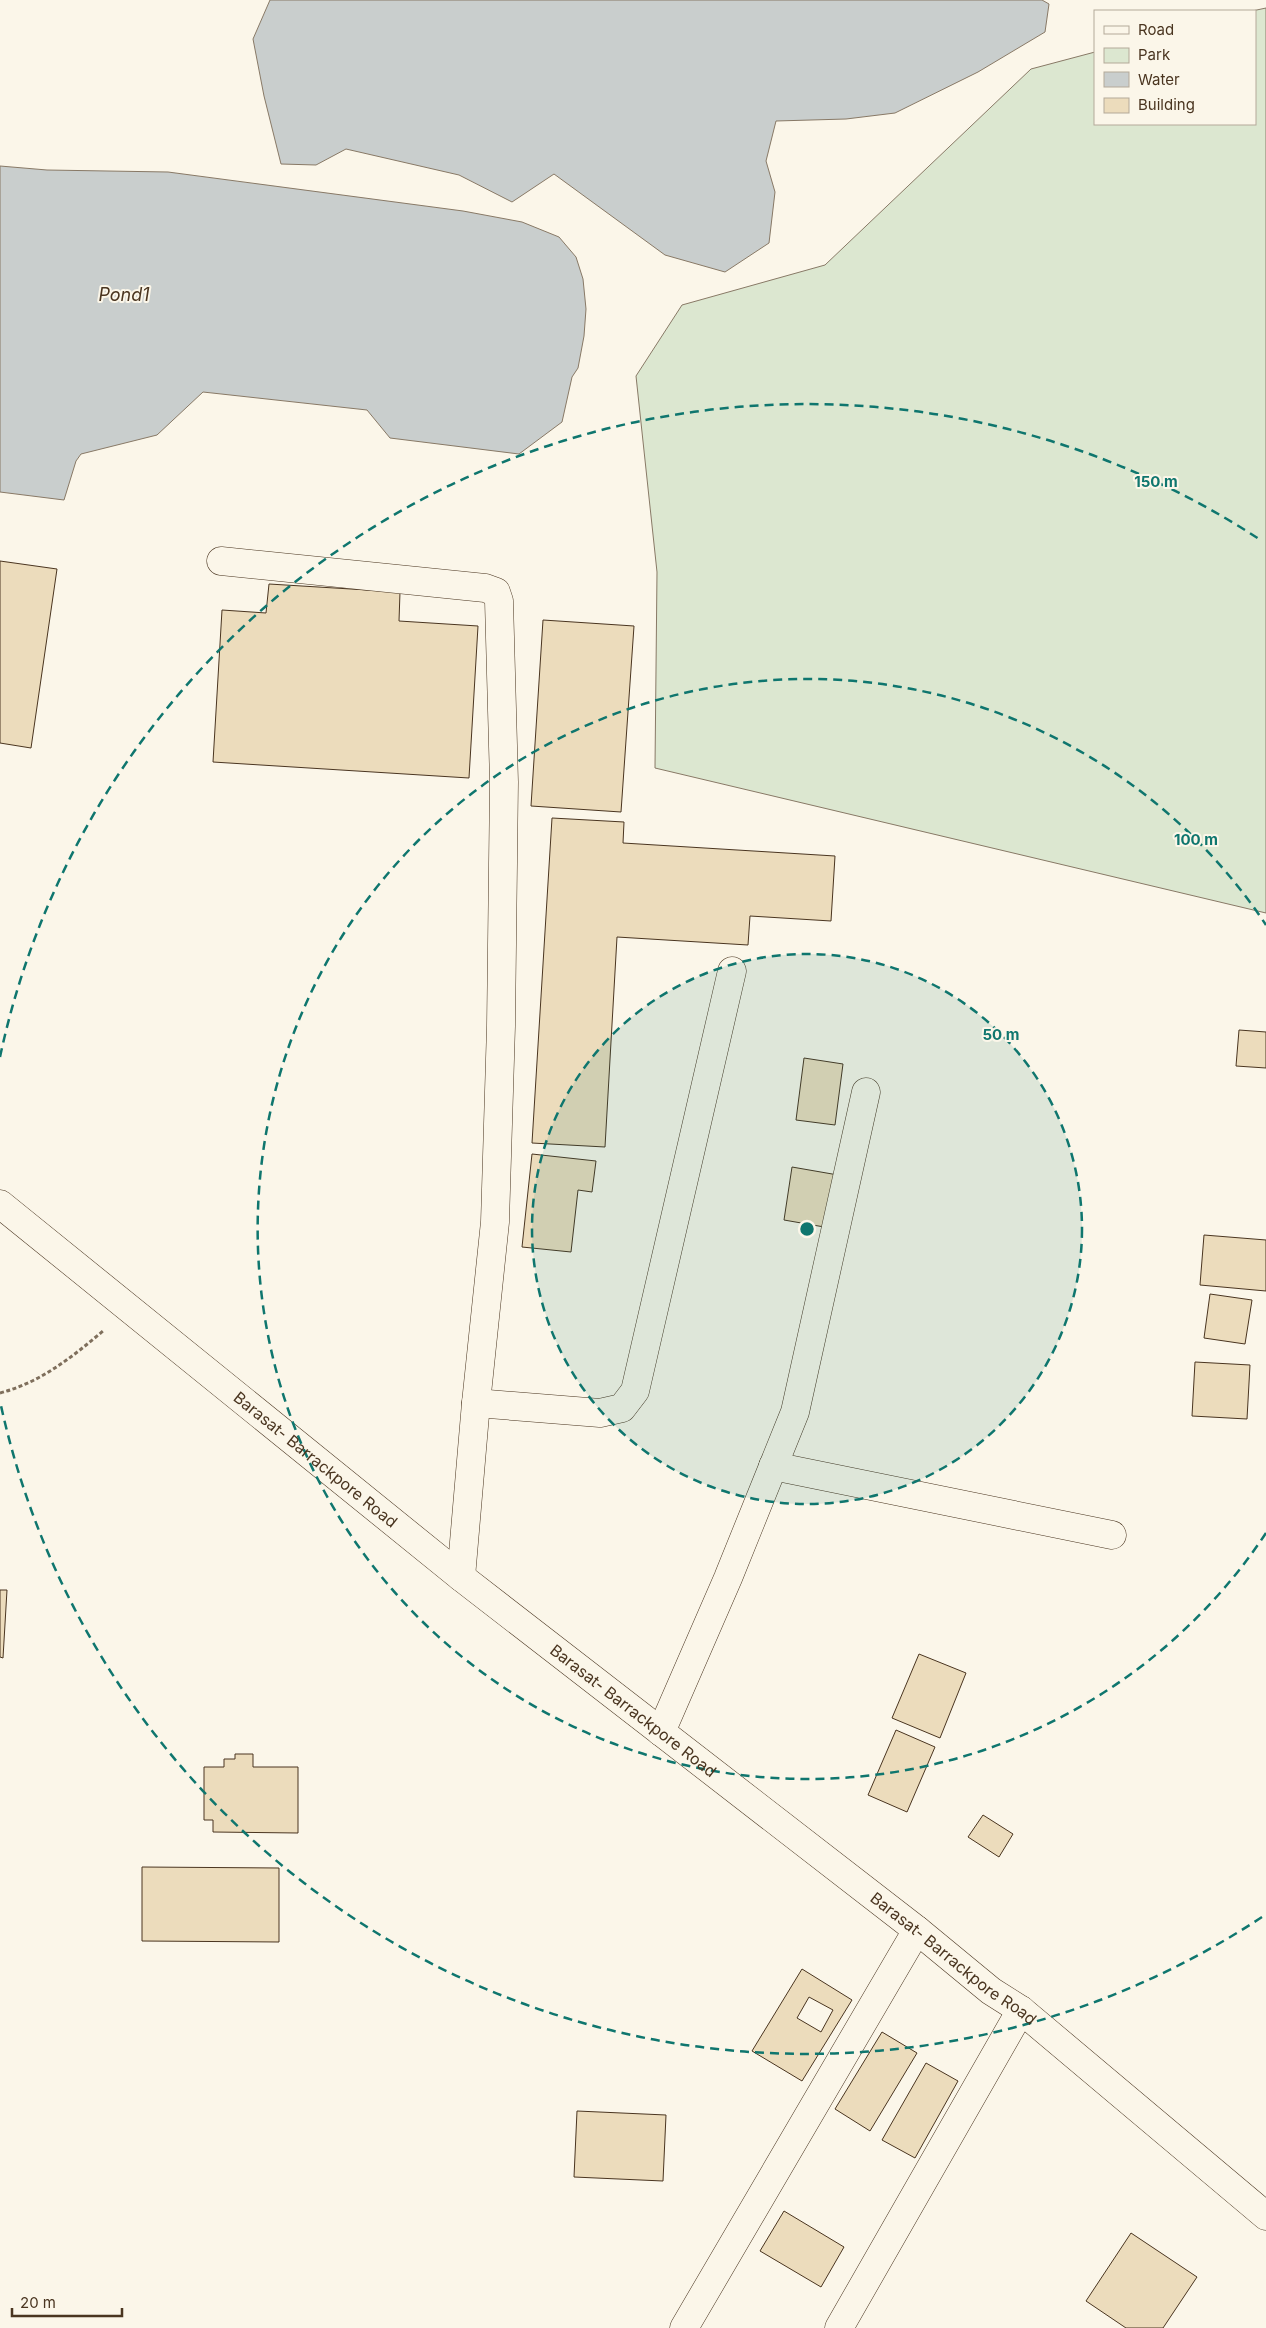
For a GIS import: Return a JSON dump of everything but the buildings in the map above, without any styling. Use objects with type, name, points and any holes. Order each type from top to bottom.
[{"type":"street","points":[[221,561],[484,588],[496,592],[498,597],[504,782],[495,1222],[476,1403],[461,1577]]},
{"type":"street","points":[[476,1403],[600,1413],[622,1408],[635,1391],[732,971]]},
{"type":"street","points":[[661,1732],[728,1578],[795,1412],[866,1092]]},
{"type":"street","name":"Barasat- Barrackpore Road","points":[[0,1204],[461,1577],[917,1930],[991,1991],[1021,2010],[1266,2216]]},
{"type":"street","points":[[773,1466],[1112,1534]]},
{"type":"street","points":[[684,2328],[917,1930]]},
{"type":"street","points":[[839,2328],[1021,2010]]},
{"type":"path","points":[[0,1393],[32,1382],[56,1369],[129,1310]]},
{"type":"green space","points":[[1266,8],[1266,913],[655,768],[657,572],[636,376],[682,305],[825,265],[1031,69],[1094,52],[1094,125],[1256,125],[1256,10]]},
{"type":"water","points":[[270,0],[1042,0],[1049,4],[1045,32],[978,72],[895,113],[846,119],[776,121],[766,161],[775,192],[769,243],[725,272],[665,255],[554,174],[512,202],[459,175],[346,149],[316,165],[281,164],[264,96],[253,39]]},
{"type":"water","name":"Pond1","points":[[0,166],[47,170],[168,172],[463,211],[522,222],[559,237],[576,257],[583,279],[586,309],[584,336],[578,368],[572,377],[562,422],[519,454],[390,438],[367,410],[203,392],[157,435],[81,454],[76,461],[64,500],[0,492]]}]
